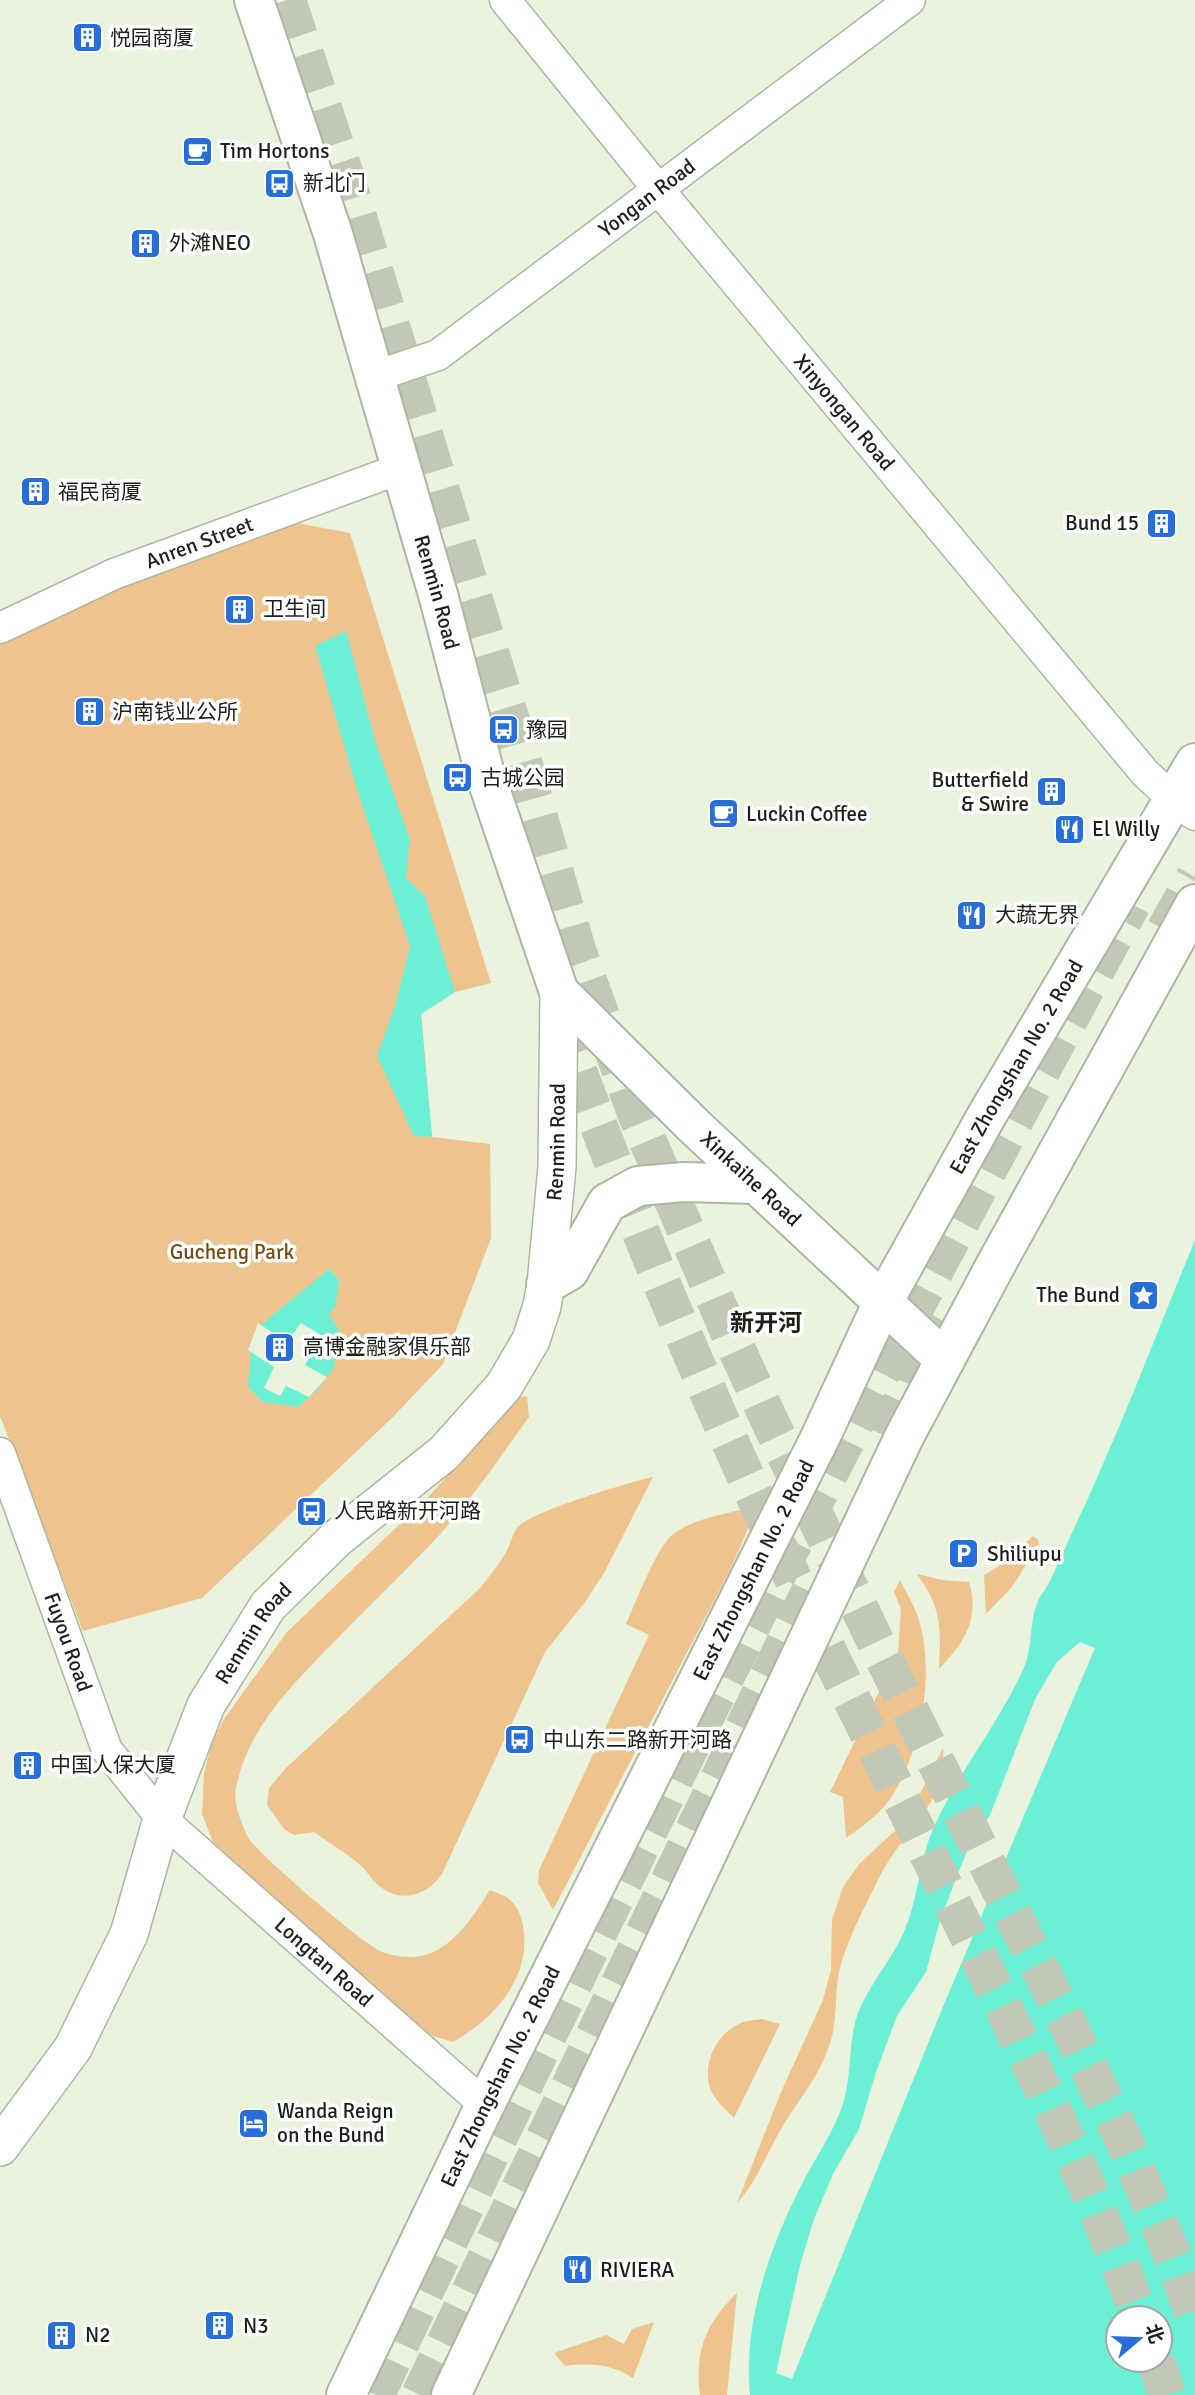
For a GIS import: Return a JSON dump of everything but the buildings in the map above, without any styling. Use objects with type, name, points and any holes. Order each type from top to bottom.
[{"type":"main road","name":"Renmin Road","points":[[254,0],[333,234],[402,468],[485,774],[559,992]]},
{"type":"main road","name":"East Zhongshan No. 2 Road","points":[[346,2395],[485,2105],[820,1438],[882,1304],[981,1127],[1184,807],[1195,762]]},
{"type":"main road","points":[[451,2395],[899,1447],[1039,1185],[1195,904]]},
{"type":"main road","name":"Xinkaihe Road","points":[[559,992],[755,1184],[945,1360]]},
{"type":"main road","points":[[546,1284],[569,1271],[607,1203],[638,1186],[684,1182],[755,1184]]},
{"type":"street","name":"Xinyongan Road","points":[[505,0],[658,189],[1145,773],[1184,807]]},
{"type":"street","name":"Yongan Road","points":[[376,376],[438,355],[910,0]]},
{"type":"street","name":"Anren Street","points":[[0,628],[114,574],[402,468]]},
{"type":"street","name":"Renmin Road","points":[[0,2147],[73,2048],[130,1934],[162,1819],[206,1705],[268,1606],[336,1539],[437,1460],[504,1386],[531,1340],[546,1284],[557,1167],[559,992]]},
{"type":"street","name":"Fuyou Road","points":[[3,1471],[107,1750],[162,1819]]},
{"type":"street","name":"Longtan Road","points":[[162,1819],[485,2105]]},
{"type":"green space","name":"Gucheng Park","points":[[270,518],[350,533],[491,983],[455,992],[421,1014],[432,1137],[490,1144],[491,1238],[443,1364],[394,1416],[202,1598],[83,1631],[0,1416],[0,628]]},
{"type":"green space","points":[[527,1396],[529,1417],[458,1513],[432,1543],[312,1664],[271,1712],[249,1748],[236,1788],[241,1821],[249,1839],[257,1848],[335,1918],[382,1952],[411,1957],[423,1956],[439,1949],[464,1927],[490,1890],[505,1896],[513,1903],[520,1915],[524,1934],[524,1951],[514,1983],[505,1998],[481,2023],[453,2042],[416,2031],[260,1889],[213,1842],[202,1814],[204,1774],[211,1745],[224,1719],[287,1632],[430,1495],[473,1447],[507,1399]]},
{"type":"green space","points":[[653,1477],[604,1573],[585,1602],[545,1652],[436,1882],[420,1893],[403,1896],[394,1894],[377,1884],[348,1855],[314,1832],[294,1835],[284,1829],[267,1805],[269,1788],[286,1768],[480,1588],[502,1559],[517,1528],[525,1521],[559,1506]]},
{"type":"green space","points":[[740,1510],[747,1514],[750,1524],[732,1566],[553,1910],[538,1883],[539,1870],[649,1635],[626,1624],[646,1578],[658,1553],[677,1531],[703,1519]]},
{"type":"green space","points":[[1033,1536],[1039,1544],[1012,1587],[986,1614],[984,1575],[1009,1560]]},
{"type":"green space","points":[[917,1574],[942,1580],[969,1582],[972,1608],[968,1630],[956,1650],[939,1669],[938,1619],[931,1598]]},
{"type":"green space","points":[[900,1580],[916,1612],[924,1645],[926,1668],[922,1717],[899,1785],[878,1813],[846,1838],[843,1797],[830,1792],[898,1653],[901,1609],[894,1592]]},
{"type":"green space","points":[[943,1748],[942,1768],[931,1801],[881,1874],[847,1947],[839,1972],[834,2028],[825,2057],[781,2129],[756,2177],[737,2203],[781,2092],[823,2000],[831,1970],[832,1920],[843,1887],[860,1863],[907,1820]]},
{"type":"green space","points":[[762,2019],[780,2024],[734,2118],[712,2093],[709,2062],[717,2043],[732,2028],[743,2022]]},
{"type":"green space","points":[[737,2293],[727,2395],[700,2395],[699,2365],[705,2339],[717,2315]]},
{"type":"green space","points":[[654,2322],[633,2378],[600,2366],[565,2366],[554,2353],[606,2335],[624,2344],[632,2329]]},
{"type":"water","points":[[346,631],[376,744],[410,840],[406,878],[425,896],[455,992],[421,1014],[432,1137],[414,1136],[377,1056],[396,1003],[410,946],[359,796],[315,646]]},
{"type":"water","points":[[1195,1240],[1195,2395],[750,2395],[750,2342],[760,2290],[777,2238],[840,2112],[860,2008],[904,1932],[925,1854],[943,1808],[1023,1670],[1037,1603],[1050,1581],[1130,1400]]},
{"type":"water","points":[[329,1269],[339,1280],[336,1305],[329,1314],[339,1331],[334,1367],[318,1389],[298,1407],[263,1402],[248,1387],[251,1352],[261,1325]]},
{"type":"pier","name":"高博金融家俱乐部","points":[[258,1323],[287,1342],[301,1323],[323,1336],[305,1365],[327,1377],[309,1397],[286,1386],[280,1396],[264,1388],[274,1367],[248,1350]]},
{"type":"pier","points":[[1080,1642],[1095,1648],[942,2009],[792,2379],[776,2373],[800,2265],[814,2219],[833,2174],[859,2129],[897,2016],[926,1972],[940,1920],[971,1841],[990,1815],[1036,1697],[1057,1662]]},
{"type":"tunnel","points":[[287,0],[347,181],[518,744],[577,950],[636,1113],[771,1424],[880,1651],[1127,2147],[1178,2269],[1195,2319]]},
{"type":"tunnel","points":[[1165,930],[1195,877]]},
{"type":"tunnel","points":[[376,2395],[556,2018],[742,1644],[934,1272],[1132,904]]},
{"type":"tunnel","points":[[559,1019],[624,1190],[730,1442],[807,1608],[1050,2104],[1106,2231],[1135,2304]]},
{"type":"tunnel","points":[[885,1436],[945,1322]]},
{"type":"tunnel","points":[[420,2395],[818,1575]]},
{"type":"tunnel","points":[[1160,2374],[1167,2395]]},
{"type":"place","name":"悦园商厦","points":[[87,38]]},
{"type":"place","name":"Tim Hortons","points":[[197,151]]},
{"type":"place","name":"新北门","points":[[280,183]]},
{"type":"place","name":"外滩NEO","points":[[146,243]]},
{"type":"place","name":"福民商厦","points":[[35,492]]},
{"type":"place","name":"Bund 15","points":[[1162,523]]},
{"type":"place","name":"卫生间","points":[[240,609]]},
{"type":"place","name":"沪南钱业公所","points":[[89,712]]},
{"type":"place","name":"豫园","points":[[503,730]]},
{"type":"place","name":"古城公园","points":[[458,778]]},
{"type":"place","name":"Butterfield & Swire","points":[[1052,792]]},
{"type":"place","name":"Luckin Coffee","points":[[723,814]]},
{"type":"place","name":"El Willy","points":[[1069,829]]},
{"type":"place","name":"大蔬无界","points":[[972,915]]},
{"type":"place","name":"The Bund","points":[[1143,1295]]},
{"type":"place","name":"高博金融家俱乐部","points":[[280,1347]]},
{"type":"place","name":"人民路新开河路","points":[[311,1511]]},
{"type":"place","name":"Shiliupu","points":[[964,1554]]},
{"type":"place","name":"中山东二路新开河路","points":[[520,1740]]},
{"type":"place","name":"中国人保大厦","points":[[27,1765]]},
{"type":"place","name":"Wanda Reign on the Bund","points":[[254,2123]]},
{"type":"place","name":"RIVIERA","points":[[577,2270]]},
{"type":"place","name":"N3","points":[[220,2326]]},
{"type":"place","name":"N2","points":[[62,2335]]},
{"type":"district","name":"新开河","points":[[766,1323]]}]
